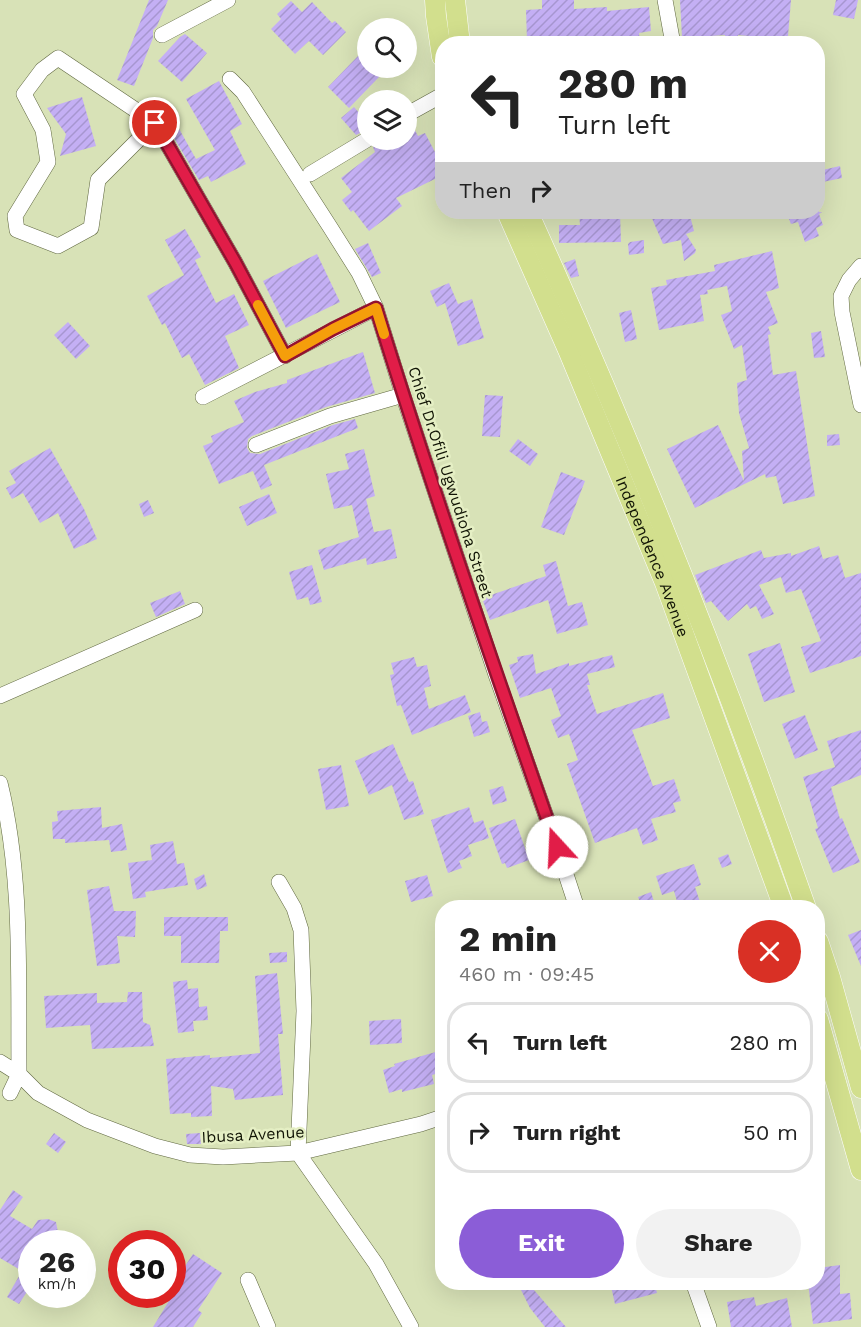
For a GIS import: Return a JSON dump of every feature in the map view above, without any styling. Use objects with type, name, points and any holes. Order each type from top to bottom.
[{"type":"main road","points":[[435,0],[439,36]]},
{"type":"main road","points":[[454,0],[459,36]]},
{"type":"main road","name":"Independence Avenue","points":[[510,219],[577,371],[656,562],[781,900]]},
{"type":"main road","name":"Independence Avenue","points":[[531,219],[632,450],[738,718],[803,900]]},
{"type":"main road","points":[[825,983],[861,1088]]},
{"type":"main road","points":[[825,1044],[861,1170]]},
{"type":"street","points":[[162,35],[228,0]]},
{"type":"street","points":[[665,0],[672,36]]},
{"type":"street","points":[[155,123],[98,180],[91,228],[58,246],[17,230],[15,216],[48,162],[43,130],[24,94],[42,70],[58,58],[155,123],[235,262],[285,356]]},
{"type":"street","name":"Chief Dr.Ofili Ugwudioha Street","points":[[230,79],[243,92],[347,254],[376,308],[496,675],[574,900]]},
{"type":"street","points":[[417,109],[435,99]]},
{"type":"street","points":[[310,174],[357,146]]},
{"type":"street","points":[[861,266],[854,273],[841,296],[842,312],[861,405]]},
{"type":"street","points":[[202,397],[376,308]]},
{"type":"street","points":[[256,445],[330,416],[403,395]]},
{"type":"street","points":[[0,696],[195,610]]},
{"type":"street","points":[[1,788],[8,822],[18,920],[20,1074],[5,1090]]},
{"type":"street","points":[[279,882],[294,908],[301,930],[304,1011],[298,1153],[376,1264],[411,1327]]},
{"type":"street","name":"Ibusa Avenue","points":[[0,1062],[20,1074],[38,1093],[87,1120],[155,1146],[190,1155],[223,1157],[298,1153],[435,1119]]},
{"type":"street","name":"Ibusa Avenue","points":[[5,1090],[38,1093]]},
{"type":"street","points":[[248,1280],[268,1327]]},
{"type":"street","points":[[696,1290],[709,1327]]},
{"type":"building","points":[[149,0],[168,0],[153,30],[153,38],[134,86],[117,80]]},
{"type":"building","points":[[542,0],[574,0],[574,9],[607,7],[607,11],[649,7],[651,31],[639,33],[639,36],[527,36],[526,10],[542,9]]},
{"type":"building","points":[[680,0],[791,0],[788,36],[682,36]]},
{"type":"building","points":[[836,0],[858,0],[854,19],[833,15]]},
{"type":"building","points":[[291,1],[302,12],[312,2],[332,23],[335,21],[346,32],[323,55],[309,41],[295,54],[271,29],[281,19],[277,14]]},
{"type":"building","points":[[185,34],[207,53],[182,82],[158,61]]},
{"type":"building","points":[[357,57],[357,78],[378,78],[366,90],[357,90],[357,100],[349,108],[328,87]]},
{"type":"building","points":[[219,81],[242,124],[230,131],[246,164],[211,182],[208,176],[199,180],[161,116],[169,111],[196,159],[215,150],[186,99]]},
{"type":"building","points":[[82,97],[96,146],[60,156],[66,134],[47,108]]},
{"type":"building","points":[[354,107],[357,110],[357,134],[356,135],[341,118]]},
{"type":"building","points":[[425,133],[435,152],[435,179],[396,198],[402,206],[369,231],[342,200],[352,192],[341,178],[375,152],[374,150],[417,150],[417,134],[418,136]]},
{"type":"building","points":[[840,166],[842,178],[825,182],[825,169]]},
{"type":"building","points":[[580,219],[620,219],[621,242],[559,243],[559,225],[580,225]]},
{"type":"building","points":[[652,219],[691,219],[694,231],[686,234],[696,250],[695,253],[684,261],[681,240],[663,244]]},
{"type":"building","points":[[789,219],[821,219],[823,225],[816,228],[819,236],[805,242],[798,222],[791,224]]},
{"type":"building","points":[[185,229],[201,257],[195,260],[216,303],[234,294],[249,325],[225,336],[239,368],[205,385],[189,354],[182,358],[165,323],[162,325],[147,296],[184,275],[165,240]]},
{"type":"building","points":[[644,240],[644,253],[629,255],[628,244],[630,242]]},
{"type":"building","points":[[368,243],[381,273],[372,277],[355,249]]},
{"type":"building","points":[[772,251],[779,288],[766,292],[778,323],[768,327],[771,334],[768,335],[773,375],[796,371],[815,496],[783,504],[776,476],[766,478],[765,474],[695,508],[667,449],[718,425],[744,481],[742,451],[749,448],[739,413],[737,383],[747,380],[742,345],[734,349],[721,315],[732,311],[727,286],[707,290],[708,294],[700,295],[704,321],[659,330],[651,288],[667,285],[666,280],[715,271],[714,265]]},
{"type":"building","points":[[317,254],[340,302],[286,328],[263,281]]},
{"type":"building","points":[[575,259],[579,276],[571,278],[564,263]]},
{"type":"building","points":[[449,283],[458,304],[472,299],[484,338],[458,346],[445,303],[437,307],[430,291]]},
{"type":"building","points":[[631,310],[637,339],[625,342],[619,313]]},
{"type":"building","points":[[68,322],[90,346],[76,359],[54,335]]},
{"type":"building","points":[[821,331],[825,357],[814,358],[811,333]]},
{"type":"building","points":[[363,352],[375,393],[326,407],[252,436],[248,439],[247,448],[250,453],[260,454],[333,425],[355,419],[358,428],[264,465],[272,485],[261,490],[253,471],[219,484],[203,446],[213,442],[211,436],[244,422],[234,401],[287,383],[287,380]]},
{"type":"building","points":[[485,395],[503,396],[500,437],[482,436]]},
{"type":"building","points":[[839,434],[840,445],[827,446],[827,435]]},
{"type":"building","points":[[518,439],[538,454],[530,466],[509,451]]},
{"type":"building","points":[[50,448],[84,509],[97,539],[74,549],[58,513],[40,523],[23,493],[12,499],[6,488],[16,483],[9,471]]},
{"type":"building","points":[[364,449],[375,496],[366,499],[374,532],[391,529],[397,558],[367,565],[366,558],[324,570],[318,550],[359,537],[352,505],[334,509],[326,474],[349,469],[345,454]]},
{"type":"building","points":[[561,472],[585,481],[564,535],[541,527]]},
{"type":"building","points":[[269,494],[277,513],[247,526],[239,507]]},
{"type":"building","points":[[148,500],[154,513],[144,517],[139,504]]},
{"type":"building","points":[[819,546],[823,559],[838,555],[845,578],[861,573],[861,656],[810,673],[801,647],[821,641],[801,589],[786,593],[781,577],[759,585],[774,614],[762,619],[756,606],[750,609],[747,604],[728,621],[711,601],[706,603],[695,575],[761,550],[764,558],[791,553],[791,556]]},
{"type":"building","points":[[556,561],[568,606],[582,602],[588,625],[557,634],[548,600],[490,620],[482,598],[546,576],[543,565]]},
{"type":"building","points":[[312,565],[322,602],[310,605],[308,597],[297,600],[289,572]]},
{"type":"building","points":[[180,591],[185,604],[156,617],[150,603]]},
{"type":"building","points":[[780,643],[795,692],[764,702],[748,654]]},
{"type":"building","points":[[533,654],[536,674],[569,663],[569,666],[612,655],[615,667],[587,674],[590,685],[587,685],[597,714],[663,693],[670,718],[632,730],[653,786],[674,779],[681,801],[673,803],[676,812],[651,819],[658,840],[643,845],[637,828],[595,843],[567,764],[578,760],[569,734],[558,738],[551,720],[561,716],[551,688],[520,698],[509,665],[518,662],[517,657]]},
{"type":"building","points":[[414,657],[417,667],[427,665],[431,686],[424,688],[429,709],[465,695],[471,712],[412,735],[401,705],[397,706],[390,675],[394,674],[391,663]]},
{"type":"building","points":[[480,712],[482,722],[487,721],[490,732],[474,737],[468,716]]},
{"type":"building","points":[[805,715],[818,750],[795,759],[782,724]]},
{"type":"building","points":[[861,730],[861,775],[831,787],[840,819],[842,818],[860,862],[833,873],[815,829],[818,828],[803,777],[835,767],[827,741]]},
{"type":"building","points":[[393,744],[409,782],[413,781],[424,814],[404,820],[392,785],[369,795],[355,761]]},
{"type":"building","points":[[341,765],[349,806],[326,810],[318,769]]},
{"type":"building","points":[[503,786],[507,801],[493,805],[489,790]]},
{"type":"building","points":[[101,807],[102,828],[122,824],[127,850],[111,852],[109,840],[65,843],[65,839],[53,839],[52,822],[58,821],[57,811]]},
{"type":"building","points":[[469,807],[474,823],[483,820],[489,838],[468,845],[472,856],[459,861],[462,868],[448,873],[431,820]]},
{"type":"building","points":[[515,819],[529,860],[507,868],[505,863],[502,864],[489,828]]},
{"type":"building","points":[[173,841],[177,864],[184,863],[188,885],[145,892],[146,897],[133,899],[128,863],[152,860],[150,845]]},
{"type":"building","points":[[728,854],[732,864],[722,868],[718,858]]},
{"type":"building","points":[[694,864],[701,885],[695,887],[699,900],[677,900],[674,891],[662,895],[656,876]]},
{"type":"building","points":[[204,874],[207,886],[197,890],[194,879]]},
{"type":"building","points":[[427,875],[433,896],[411,902],[405,881]]},
{"type":"building","points":[[109,886],[114,911],[136,911],[135,937],[117,936],[120,963],[97,966],[87,890]]},
{"type":"building","points":[[651,892],[654,900],[639,900],[638,897]]},
{"type":"building","points":[[164,917],[228,917],[228,931],[220,931],[219,963],[181,963],[181,936],[164,936]]},
{"type":"building","points":[[861,930],[861,966],[848,935]]},
{"type":"building","points":[[287,952],[287,962],[270,963],[269,953]]},
{"type":"building","points":[[277,973],[283,1034],[278,1034],[283,1095],[235,1100],[233,1089],[211,1086],[212,1116],[191,1117],[191,1113],[170,1114],[166,1059],[210,1055],[210,1058],[260,1053],[255,976]]},
{"type":"building","points":[[187,980],[188,989],[198,988],[199,1007],[207,1006],[208,1020],[193,1021],[194,1031],[178,1033],[173,982]]},
{"type":"building","points":[[128,992],[142,992],[143,1022],[150,1025],[154,1046],[92,1049],[90,1025],[46,1028],[44,996],[97,993],[97,1003],[127,1002]]},
{"type":"building","points":[[401,1019],[402,1043],[370,1045],[369,1021]]},
{"type":"building","points":[[435,1052],[435,1074],[432,1075],[434,1084],[389,1093],[383,1070],[395,1066],[394,1064]]},
{"type":"building","points":[[54,1133],[66,1142],[58,1153],[46,1144]]},
{"type":"building","points":[[200,1133],[201,1144],[187,1144],[186,1134]]},
{"type":"building","points":[[13,1190],[23,1197],[10,1216],[32,1229],[38,1220],[48,1219],[56,1222],[58,1230],[18,1230],[18,1269],[0,1258],[0,1210]]},
{"type":"building","points":[[193,1254],[222,1273],[198,1310],[202,1313],[193,1327],[153,1327],[165,1308],[186,1308],[186,1265]]},
{"type":"building","points":[[840,1265],[840,1294],[850,1293],[852,1319],[813,1324],[809,1290],[825,1290],[825,1267]]},
{"type":"building","points":[[18,1278],[18,1303],[7,1297]]},
{"type":"building","points":[[521,1290],[534,1290],[566,1327],[545,1327],[530,1308]]},
{"type":"building","points":[[612,1290],[656,1290],[657,1293],[615,1304]]},
{"type":"building","points":[[754,1297],[756,1306],[787,1298],[792,1327],[731,1327],[727,1302]]},
{"type":"slow traffic","points":[[258,305],[285,356],[376,308],[384,334]]},
{"type":"route","points":[[155,123],[235,262],[285,356],[376,308],[496,675],[557,847]]}]
